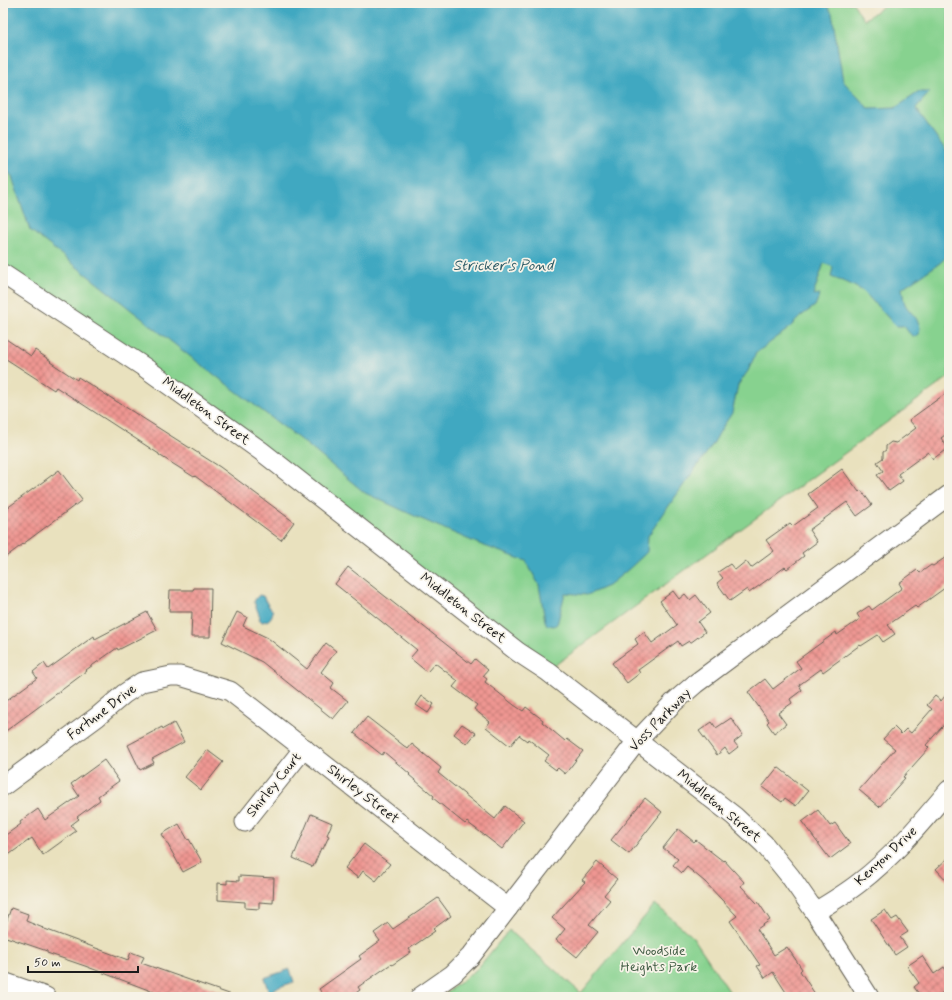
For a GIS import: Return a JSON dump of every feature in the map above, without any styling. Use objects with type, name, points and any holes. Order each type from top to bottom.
[{"type":"street","name":"Middleton Street","points":[[3,274],[144,367],[261,451],[518,652],[547,671],[734,816],[764,844],[790,876],[815,912],[869,997]]},
{"type":"street","name":"Voss Parkway","points":[[420,997],[453,974],[471,956],[637,741],[673,703],[695,684],[949,495]]},
{"type":"street","name":"Fortune Drive","points":[[3,786],[142,682],[171,676],[180,676],[215,686]]},
{"type":"street","name":"Shirley Street","points":[[215,686],[230,691],[508,908]]},
{"type":"street","name":"Shirley Court","points":[[244,822],[304,748]]},
{"type":"street","name":"Kenyon Drive","points":[[815,912],[859,883],[885,860],[949,790]]},
{"type":"street","points":[[3,982],[46,997]]},
{"type":"green space","name":"Stricker's Pond","points":[[3,3],[853,3],[864,20],[888,3],[949,3],[949,377],[547,671],[261,451],[3,274]]},
{"type":"green space","name":"Woodside Heights Park","points":[[655,904],[693,937],[733,997],[441,997],[478,968],[509,930],[581,993]]},
{"type":"water","name":"Stricker's Pond","points":[[3,3],[825,3],[832,13],[843,81],[869,109],[895,108],[919,92],[930,92],[916,108],[949,155],[949,254],[940,263],[902,288],[905,304],[919,324],[919,332],[916,336],[912,336],[904,326],[896,326],[863,291],[848,283],[831,277],[833,267],[824,263],[813,295],[820,294],[815,306],[801,316],[787,330],[756,353],[748,371],[738,385],[732,413],[713,444],[648,536],[647,552],[608,586],[587,595],[565,593],[557,624],[554,626],[547,625],[539,585],[526,561],[479,544],[365,493],[306,444],[183,351],[30,230],[12,177],[3,164]]},
{"type":"water","points":[[259,595],[263,596],[273,611],[272,616],[267,621],[262,622],[259,619],[260,617],[254,602]]},
{"type":"water","points":[[290,969],[294,982],[273,989],[274,991],[269,993],[264,978]]},
{"type":"building","points":[[3,337],[31,356],[35,350],[77,380],[78,377],[220,467],[294,522],[281,540],[195,476],[194,477],[159,455],[56,387],[54,390],[3,357]]},
{"type":"building","points":[[949,391],[949,432],[941,438],[948,448],[933,459],[928,452],[898,474],[903,481],[889,491],[877,475],[883,471],[877,462],[883,458],[883,452],[886,450],[886,446],[891,442],[896,443],[916,428],[909,420]]},
{"type":"building","points":[[842,469],[859,492],[861,490],[872,505],[857,516],[847,502],[809,530],[817,542],[802,553],[804,556],[787,569],[785,567],[749,593],[747,589],[730,601],[717,583],[723,578],[718,572],[730,564],[735,570],[746,561],[751,568],[774,551],[766,540],[790,523],[793,526],[818,508],[808,494]]},
{"type":"building","points":[[59,470],[82,500],[3,559],[3,511]]},
{"type":"building","points":[[949,555],[949,585],[917,608],[915,606],[888,625],[895,634],[883,642],[878,635],[861,646],[860,645],[823,672],[821,669],[799,685],[802,690],[790,699],[792,703],[778,713],[786,724],[774,733],[767,723],[769,721],[748,692],[765,679],[773,689],[801,668],[796,661],[836,632],[837,635],[860,619],[857,614],[869,606],[872,610],[902,588],[899,583],[917,570],[920,573]]},
{"type":"building","points":[[348,567],[471,664],[475,659],[488,670],[483,676],[487,679],[485,682],[514,705],[523,711],[526,707],[543,720],[542,722],[565,741],[567,739],[583,751],[565,774],[558,768],[556,770],[544,761],[549,755],[528,739],[527,741],[519,735],[510,746],[486,727],[490,722],[474,709],[477,705],[453,687],[458,681],[435,663],[427,672],[410,658],[417,650],[335,584]]},
{"type":"building","points":[[194,588],[211,588],[210,637],[191,637],[192,612],[169,612],[170,590],[193,590]]},
{"type":"building","points":[[673,591],[679,599],[685,594],[690,600],[696,595],[710,613],[698,622],[705,632],[690,643],[689,641],[681,646],[678,641],[638,670],[640,673],[627,683],[612,663],[638,644],[635,639],[644,632],[652,643],[677,625],[660,601]]},
{"type":"building","points":[[147,612],[157,630],[118,650],[117,648],[3,733],[3,703],[37,678],[33,672],[44,663],[48,669],[94,636],[95,639]]},
{"type":"building","points":[[237,612],[247,617],[243,626],[268,638],[307,669],[326,643],[336,651],[321,672],[334,683],[331,688],[348,701],[333,719],[262,662],[222,642]]},
{"type":"building","points":[[949,691],[949,719],[926,745],[929,748],[879,807],[859,790],[895,749],[883,739],[894,727],[901,734],[906,729],[911,733],[932,709],[927,705],[935,696],[941,701]]},
{"type":"building","points":[[422,696],[434,704],[428,713],[416,705]]},
{"type":"building","points":[[367,717],[408,749],[412,744],[441,768],[438,773],[495,819],[505,806],[524,821],[502,849],[467,822],[465,824],[433,798],[434,796],[384,752],[382,755],[354,733]]},
{"type":"building","points":[[731,718],[743,735],[734,742],[738,747],[729,754],[725,748],[717,755],[699,731],[712,722],[716,728]]},
{"type":"building","points":[[174,723],[184,742],[152,759],[154,763],[140,770],[128,745],[162,727],[163,729]]},
{"type":"building","points":[[462,724],[476,733],[467,744],[454,734]]},
{"type":"building","points":[[207,750],[223,762],[201,790],[185,777]]},
{"type":"building","points":[[104,760],[119,781],[98,796],[100,800],[77,817],[79,819],[71,825],[76,831],[43,855],[32,838],[3,859],[3,837],[38,809],[45,820],[79,796],[71,784]]},
{"type":"building","points":[[778,767],[808,791],[796,806],[785,798],[782,802],[762,787]]},
{"type":"building","points":[[645,798],[662,812],[629,854],[611,840]]},
{"type":"building","points":[[818,810],[830,826],[835,823],[850,844],[830,859],[802,822]]},
{"type":"building","points":[[311,814],[332,823],[327,835],[329,836],[323,849],[321,848],[313,867],[293,858]]},
{"type":"building","points":[[179,824],[202,862],[183,872],[162,834]]},
{"type":"building","points":[[678,829],[694,842],[696,840],[723,861],[724,860],[744,882],[741,886],[757,903],[758,902],[770,920],[757,929],[774,955],[787,947],[802,969],[800,971],[817,997],[789,997],[773,972],[765,978],[757,966],[760,965],[730,921],[737,916],[705,882],[687,867],[682,873],[673,865],[678,859],[663,848]]},
{"type":"building","points":[[364,844],[390,864],[376,881],[363,871],[358,878],[345,868]]},
{"type":"building","points":[[949,857],[949,883],[936,869]]},
{"type":"building","points":[[597,862],[617,879],[604,895],[610,900],[589,925],[598,932],[577,957],[556,940],[565,929],[552,918],[585,882],[582,880]]},
{"type":"building","points":[[239,876],[274,878],[273,903],[259,902],[259,909],[245,908],[245,902],[218,900],[218,883],[227,884],[227,880],[239,881]]},
{"type":"building","points":[[438,898],[451,916],[433,929],[435,931],[409,949],[411,952],[358,987],[360,990],[350,997],[325,997],[319,989],[361,959],[359,956],[380,941],[374,933],[388,923],[393,929]]},
{"type":"building","points":[[11,908],[28,914],[26,921],[42,928],[128,960],[131,952],[144,957],[141,963],[232,995],[232,997],[167,997],[47,953],[47,951],[3,936]]},
{"type":"building","points":[[885,910],[892,920],[897,917],[908,932],[900,937],[907,947],[895,955],[871,919]]},
{"type":"building","points":[[922,956],[934,974],[944,967],[949,975],[949,988],[936,997],[921,997],[914,987],[919,983],[907,966]]}]
